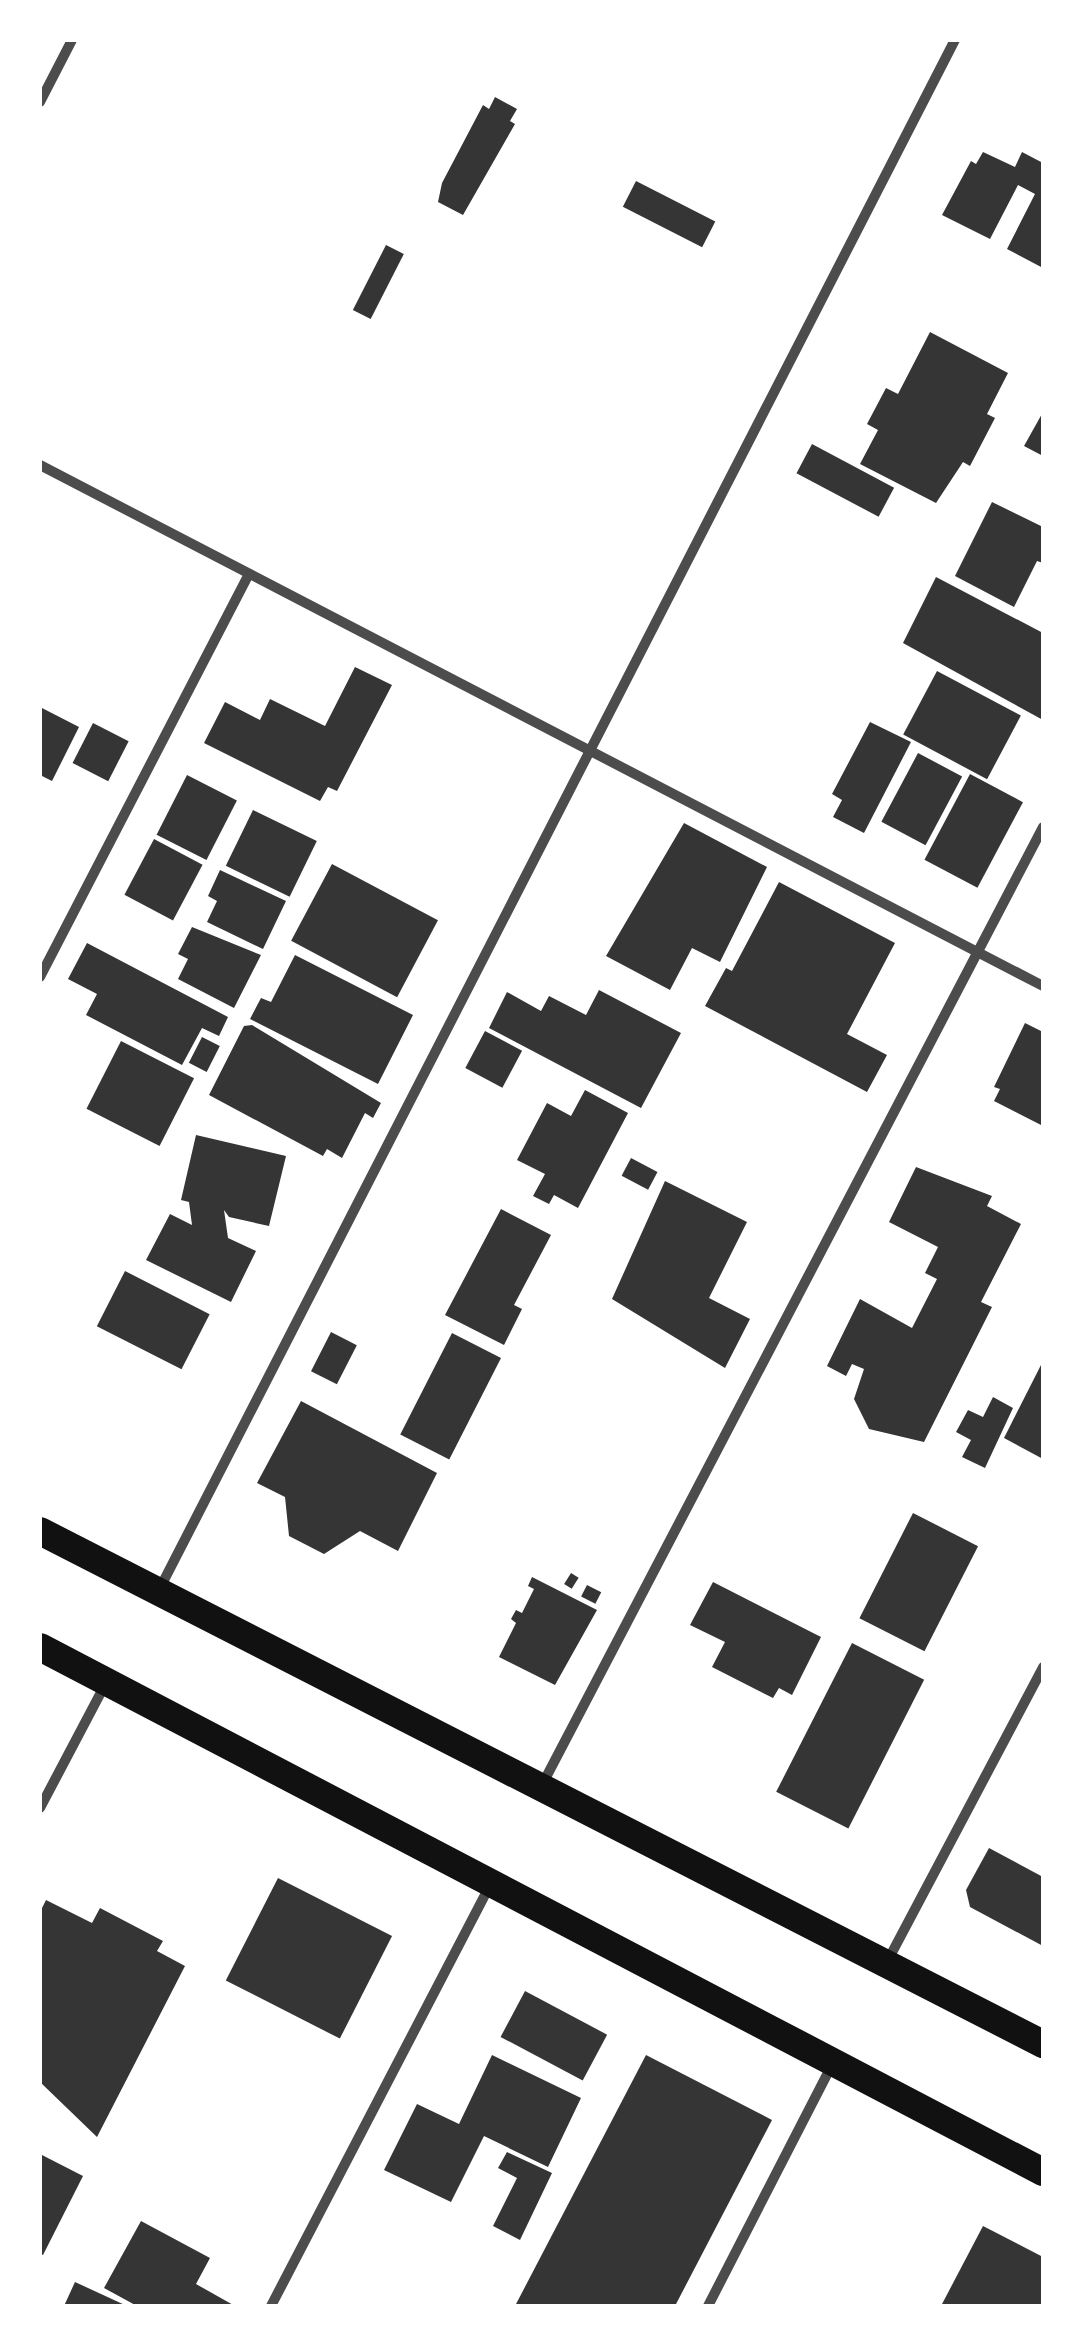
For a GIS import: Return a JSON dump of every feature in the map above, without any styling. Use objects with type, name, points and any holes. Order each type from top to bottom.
[{"type":"highway","points":[[40,1531],[1043,2044]]},
{"type":"highway","points":[[40,1647],[490,1886],[1043,2172]]},
{"type":"street","points":[[40,102],[72,40]]},
{"type":"street","points":[[158,1593],[955,40]]},
{"type":"street","points":[[40,465],[1043,986]]},
{"type":"street","points":[[40,977],[249,574]]},
{"type":"street","points":[[540,1790],[1043,826]]},
{"type":"street","points":[[887,1964],[1043,1667]]},
{"type":"street","points":[[40,1808],[106,1682]]},
{"type":"street","points":[[271,2306],[490,1886]]},
{"type":"street","points":[[708,2306],[833,2064]]},
{"type":"building","points":[[495,97],[517,109],[510,121],[515,124],[463,215],[438,202],[442,183],[483,105],[489,109]]},
{"type":"building","points":[[983,152],[1015,167],[1022,152],[1043,163],[1043,268],[1007,249],[1035,194],[1018,185],[990,239],[942,215],[971,161],[976,164]]},
{"type":"building","points":[[636,181],[715,221],[702,247],[623,207]]},
{"type":"building","points":[[386,245],[404,254],[371,319],[353,310]]},
{"type":"building","points":[[930,332],[1008,373],[987,414],[995,418],[970,466],[963,462],[936,503],[860,464],[878,430],[867,424],[886,388],[898,394]]},
{"type":"building","points":[[1043,412],[1043,456],[1024,446]]},
{"type":"building","points":[[812,444],[894,488],[879,517],[797,473]]},
{"type":"building","points":[[992,502],[1043,527],[1043,563],[1037,561],[1014,607],[955,576]]},
{"type":"building","points":[[936,577],[1043,633],[1043,720],[903,643]]},
{"type":"building","points":[[355,667],[392,685],[337,791],[328,787],[320,801],[204,743],[225,702],[260,720],[270,699],[325,726]]},
{"type":"building","points":[[937,671],[1021,716],[987,779],[903,735]]},
{"type":"building","points":[[40,707],[79,727],[52,781],[40,775]]},
{"type":"building","points":[[870,722],[911,742],[864,833],[833,817],[842,800],[832,794]]},
{"type":"building","points":[[93,723],[129,741],[108,781],[73,763]]},
{"type":"building","points":[[918,753],[962,776],[926,845],[881,822]]},
{"type":"building","points":[[970,774],[1023,802],[977,888],[924,860]]},
{"type":"building","points":[[187,775],[237,800],[206,860],[157,835]]},
{"type":"building","points":[[253,810],[317,841],[290,897],[226,866]]},
{"type":"building","points":[[684,823],[767,867],[720,962],[692,948],[670,990],[606,956]]},
{"type":"building","points":[[154,839],[203,865],[173,920],[124,895]]},
{"type":"building","points":[[332,864],[438,920],[397,997],[291,941]]},
{"type":"building","points":[[220,870],[286,901],[263,949],[207,922],[217,901],[208,896]]},
{"type":"building","points":[[779,882],[895,943],[847,1034],[887,1055],[867,1092],[705,1006],[726,968],[732,971]]},
{"type":"building","points":[[192,927],[261,955],[234,1008],[178,979],[188,959],[178,954]]},
{"type":"building","points":[[87,943],[228,1017],[219,1036],[202,1028],[182,1065],[86,1015],[97,994],[68,979]]},
{"type":"building","points":[[295,955],[413,1015],[378,1084],[250,1019],[261,998],[271,1002]]},
{"type":"building","points":[[599,990],[681,1033],[641,1108],[489,1028],[507,992],[541,1011],[549,996],[586,1015]]},
{"type":"building","points":[[1025,1023],[1043,1032],[1043,1126],[994,1101],[1000,1089],[994,1087]]},
{"type":"building","points":[[252,1025],[381,1103],[373,1118],[365,1113],[342,1158],[327,1149],[323,1156],[209,1095],[244,1026]]},
{"type":"building","points":[[485,1031],[522,1051],[502,1088],[465,1068]]},
{"type":"building","points":[[202,1037],[220,1046],[207,1072],[189,1063]]},
{"type":"building","points":[[121,1041],[194,1078],[160,1146],[86,1109]]},
{"type":"building","points":[[585,1090],[628,1113],[578,1208],[554,1195],[549,1204],[533,1196],[545,1174],[517,1160],[547,1103],[571,1116]]},
{"type":"building","points":[[196,1135],[286,1156],[269,1226],[229,1217],[224,1210],[228,1238],[256,1251],[231,1302],[146,1260],[170,1214],[192,1225],[189,1202],[181,1200]]},
{"type":"building","points":[[631,1158],[657,1172],[648,1190],[622,1176]]},
{"type":"building","points":[[916,1167],[992,1196],[987,1206],[1021,1224],[981,1302],[992,1307],[924,1442],[869,1429],[854,1399],[864,1369],[852,1364],[846,1376],[827,1366],[860,1299],[912,1328],[937,1279],[925,1273],[938,1247],[889,1222]]},
{"type":"building","points":[[665,1181],[747,1222],[709,1298],[750,1319],[725,1368],[612,1299]]},
{"type":"building","points":[[501,1209],[551,1235],[514,1305],[522,1309],[504,1345],[445,1315]]},
{"type":"building","points":[[125,1271],[210,1314],[181,1369],[97,1326]]},
{"type":"building","points":[[331,1332],[357,1345],[337,1384],[311,1371]]},
{"type":"building","points":[[452,1333],[501,1358],[449,1460],[400,1435]]},
{"type":"building","points":[[1043,1361],[1043,1459],[1004,1438]]},
{"type":"building","points":[[993,1397],[1013,1408],[985,1468],[962,1457],[971,1440],[956,1432],[968,1410],[983,1417]]},
{"type":"building","points":[[301,1401],[437,1473],[398,1551],[360,1531],[324,1554],[289,1536],[285,1497],[257,1483]]},
{"type":"building","points":[[913,1513],[978,1546],[924,1651],[859,1618]]},
{"type":"building","points":[[571,1573],[579,1578],[572,1589],[564,1584]]},
{"type":"building","points":[[532,1577],[597,1610],[555,1685],[499,1657],[516,1623],[511,1619],[516,1610],[522,1613],[534,1589],[528,1586]]},
{"type":"building","points":[[713,1582],[821,1637],[792,1695],[779,1688],[773,1698],[712,1667],[725,1642],[690,1625]]},
{"type":"building","points":[[587,1585],[601,1592],[595,1604],[581,1597]]},
{"type":"building","points":[[852,1643],[924,1680],[848,1829],[776,1792]]},
{"type":"building","points":[[989,1848],[1043,1877],[1043,1946],[970,1907],[966,1890]]},
{"type":"building","points":[[278,1878],[392,1936],[340,2039],[226,1980]]},
{"type":"building","points":[[46,1900],[92,1923],[100,1908],[163,1941],[157,1951],[185,1966],[97,2137],[40,2082],[40,1912]]},
{"type":"building","points":[[525,1991],[607,2035],[583,2081],[501,2037]]},
{"type":"building","points":[[492,2055],[581,2098],[548,2167],[484,2136],[451,2202],[384,2170],[417,2104],[459,2124]]},
{"type":"building","points":[[646,2055],[772,2120],[675,2306],[515,2306]]},
{"type":"building","points":[[507,2152],[552,2173],[520,2240],[493,2226],[517,2178],[498,2168]]},
{"type":"building","points":[[40,2154],[83,2176],[43,2255],[40,2254]]},
{"type":"building","points":[[141,2221],[210,2258],[196,2284],[235,2306],[137,2306],[104,2288]]},
{"type":"building","points":[[983,2226],[1043,2257],[1043,2306],[941,2306]]},
{"type":"building","points":[[75,2282],[127,2306],[64,2306]]}]
